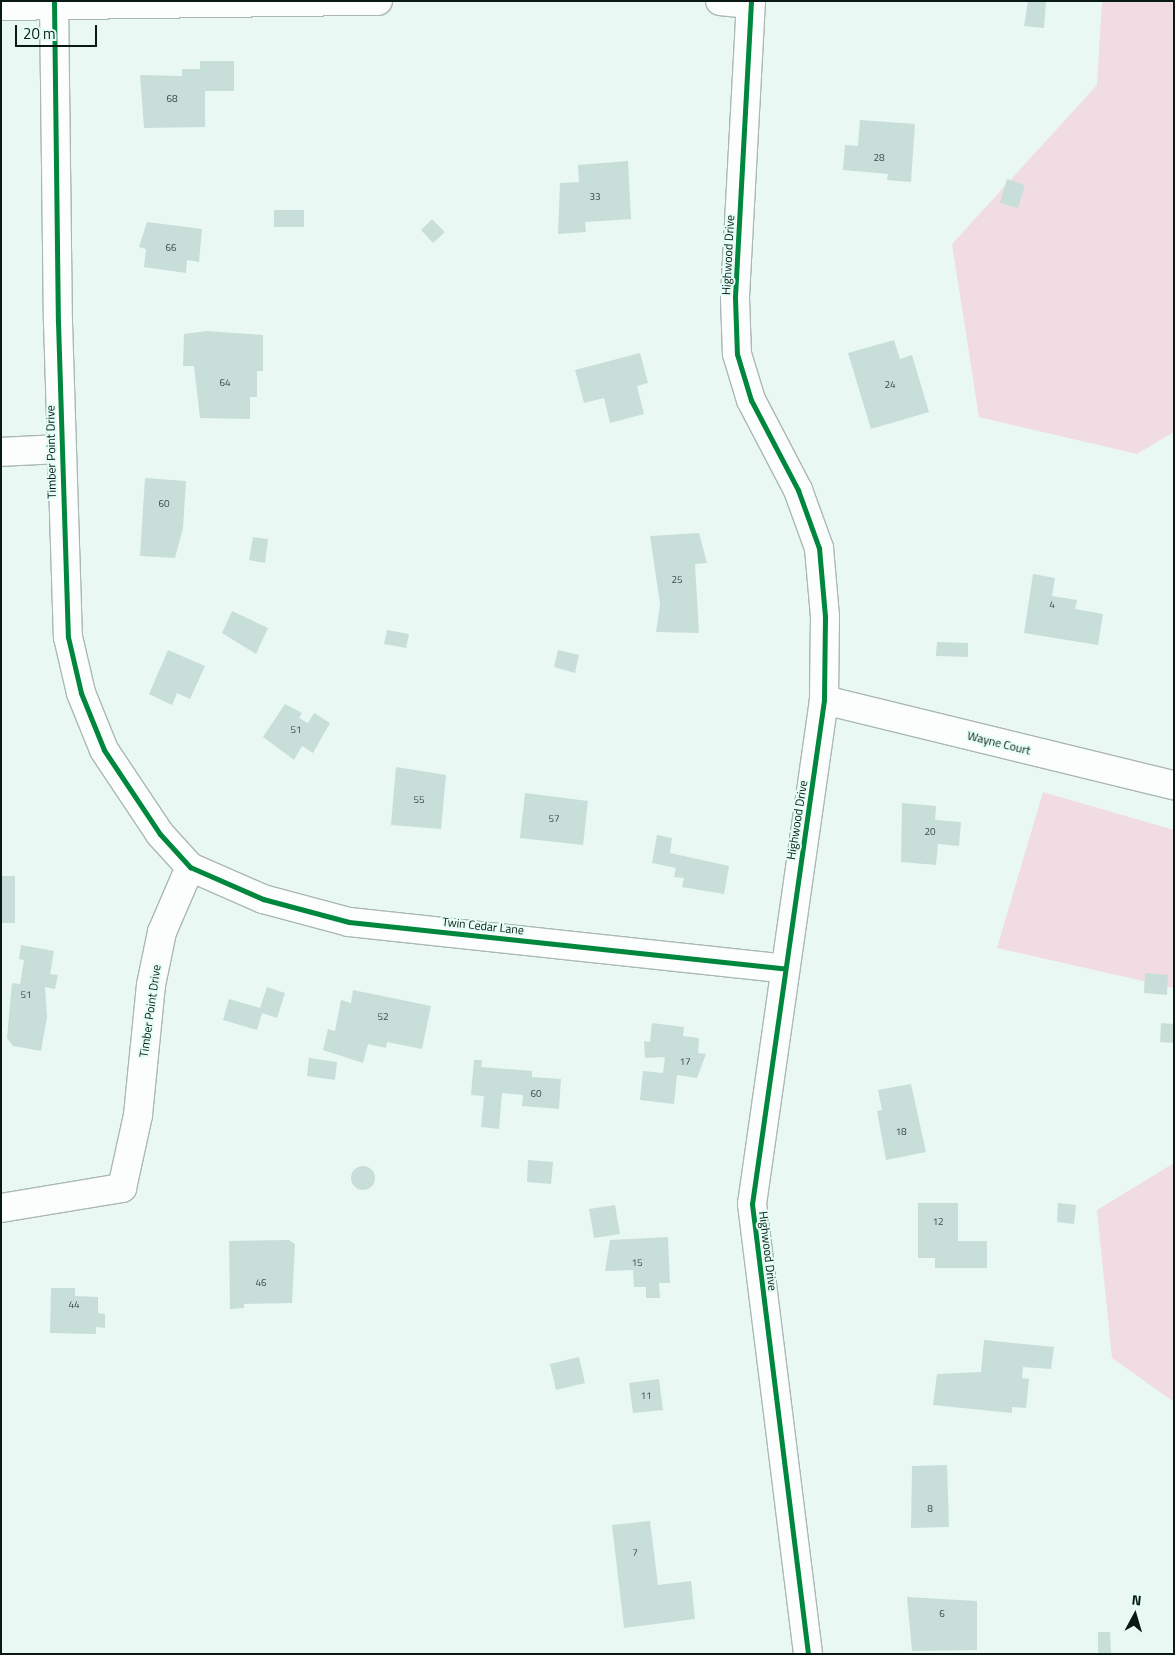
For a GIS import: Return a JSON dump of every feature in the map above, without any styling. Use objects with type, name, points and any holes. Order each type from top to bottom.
[{"type":"street","points":[[1,6],[54,3],[378,1]]},
{"type":"street","points":[[720,1],[750,3]]},
{"type":"street","name":"Timber Point Drive","points":[[1,1208],[122,1188],[138,1115],[157,958],[162,932],[190,866],[160,834],[104,750],[81,693],[68,628],[61,449],[54,3]]},
{"type":"street","name":"Highwood Drive","points":[[750,3],[735,298],[737,354],[751,400],[798,490],[819,548],[825,616],[824,700],[783,968],[752,1204],[808,1654]]},
{"type":"street","points":[[1,452],[61,449]]},
{"type":"street","name":"Wayne Court","points":[[824,700],[1174,785]]},
{"type":"street","name":"Twin Cedar Lane","points":[[190,866],[263,899],[348,922],[783,968]]},
{"type":"shaded area","points":[[1102,1],[1174,1],[1174,432],[1137,454],[979,417],[952,244],[1097,85]]},
{"type":"shaded area","points":[[1043,792],[1174,830],[1174,988],[997,948]]},
{"type":"shaded area","points":[[1174,1163],[1174,1402],[1112,1358],[1097,1210]]},
{"type":"building","points":[[1028,1],[1046,1],[1044,28],[1024,26]]},
{"type":"building","points":[[200,61],[234,61],[234,91],[205,91],[205,127],[144,128],[140,75],[182,76],[182,69],[200,69]]},
{"type":"building","points":[[860,120],[915,124],[911,182],[887,180],[888,174],[843,170],[845,145],[858,146]]},
{"type":"building","points":[[628,161],[631,219],[585,222],[586,232],[558,234],[560,183],[579,182],[578,165]]},
{"type":"building","points":[[1007,179],[1025,185],[1018,208],[1000,203]]},
{"type":"building","points":[[274,210],[304,210],[304,227],[274,227]]},
{"type":"building","points":[[432,219],[445,232],[433,243],[421,230]]},
{"type":"building","points":[[147,222],[202,229],[199,262],[187,260],[186,273],[144,267],[146,249],[139,247]]},
{"type":"building","points":[[207,331],[263,335],[263,371],[257,371],[257,397],[250,397],[250,419],[200,418],[194,366],[183,366],[184,334]]},
{"type":"building","points":[[894,340],[900,359],[912,355],[929,412],[871,429],[848,353]]},
{"type":"building","points":[[640,353],[648,383],[637,386],[644,414],[610,423],[604,398],[584,403],[575,370]]},
{"type":"building","points":[[145,478],[186,481],[183,528],[175,558],[140,556]]},
{"type":"building","points":[[699,533],[707,563],[695,564],[699,633],[656,632],[660,604],[650,536]]},
{"type":"building","points":[[253,537],[268,539],[265,563],[249,560]]},
{"type":"building","points":[[1033,574],[1055,578],[1052,596],[1077,600],[1075,609],[1103,614],[1098,645],[1024,633]]},
{"type":"building","points":[[232,611],[268,628],[256,654],[222,633]]},
{"type":"building","points":[[387,630],[409,634],[406,648],[384,644]]},
{"type":"building","points":[[937,642],[968,643],[968,657],[936,656]]},
{"type":"building","points":[[168,650],[205,666],[190,699],[177,693],[172,705],[149,694]]},
{"type":"building","points":[[558,650],[579,655],[575,673],[554,667]]},
{"type":"building","points":[[285,704],[302,713],[299,718],[308,723],[314,713],[330,723],[313,753],[302,746],[294,760],[263,737]]},
{"type":"building","points":[[396,767],[446,775],[441,829],[391,825]]},
{"type":"building","points":[[525,793],[588,801],[583,845],[520,838]]},
{"type":"building","points":[[902,803],[936,806],[935,820],[961,822],[959,846],[938,844],[936,865],[901,862]]},
{"type":"building","points":[[657,835],[672,838],[670,853],[729,866],[724,894],[682,887],[684,878],[674,877],[676,868],[652,863]]},
{"type":"building","points":[[1,876],[15,876],[15,923],[1,923]]},
{"type":"building","points":[[21,945],[54,951],[50,974],[58,975],[55,989],[45,987],[47,1017],[41,1051],[13,1046],[7,1038],[12,983],[20,984],[24,960],[19,959]]},
{"type":"building","points":[[1145,973],[1168,975],[1167,995],[1144,993]]},
{"type":"building","points":[[267,987],[285,993],[277,1018],[262,1013],[257,1030],[223,1020],[229,999],[260,1008]]},
{"type":"building","points":[[353,990],[431,1006],[422,1049],[387,1042],[386,1048],[368,1044],[363,1063],[323,1050],[328,1029],[335,1031],[341,1000],[351,1003]]},
{"type":"building","points":[[652,1023],[684,1027],[683,1036],[699,1038],[698,1053],[706,1054],[697,1078],[677,1075],[674,1104],[640,1100],[643,1071],[663,1073],[665,1057],[645,1058],[644,1041],[650,1042]]},
{"type":"building","points":[[1161,1023],[1174,1024],[1174,1043],[1160,1042]]},
{"type":"building","points":[[309,1058],[337,1062],[335,1080],[307,1076]]},
{"type":"building","points":[[474,1060],[482,1060],[481,1067],[532,1071],[532,1077],[561,1079],[559,1109],[522,1106],[523,1095],[502,1093],[499,1129],[481,1127],[484,1096],[471,1095]]},
{"type":"building","points":[[911,1084],[926,1152],[886,1160],[877,1111],[882,1110],[878,1090]]},
{"type":"building","points":[[528,1160],[553,1162],[551,1184],[527,1182]]},
{"type":"building","points":[[363,1166],[368,1167],[374,1173],[374,1183],[368,1189],[363,1190],[358,1189],[352,1183],[351,1178],[352,1173],[358,1167]]},
{"type":"building","points":[[918,1203],[958,1203],[958,1241],[987,1241],[987,1268],[935,1268],[935,1258],[918,1258]]},
{"type":"building","points":[[1058,1203],[1076,1205],[1074,1224],[1057,1222]]},
{"type":"building","points":[[615,1205],[620,1234],[594,1238],[589,1209]]},
{"type":"building","points":[[668,1237],[670,1283],[659,1283],[660,1298],[646,1298],[646,1287],[634,1287],[633,1270],[605,1271],[610,1240]]},
{"type":"building","points":[[289,1240],[295,1244],[292,1303],[244,1304],[244,1308],[230,1309],[229,1241]]},
{"type":"building","points":[[51,1288],[75,1288],[75,1296],[98,1297],[98,1313],[105,1314],[105,1328],[96,1327],[96,1334],[50,1333]]},
{"type":"building","points":[[984,1340],[1054,1347],[1051,1369],[1023,1367],[1022,1378],[1029,1379],[1026,1408],[1012,1407],[1012,1413],[933,1405],[937,1374],[981,1372]]},
{"type":"building","points":[[579,1357],[585,1383],[556,1390],[550,1364]]},
{"type":"building","points":[[659,1379],[663,1410],[633,1413],[629,1383]]},
{"type":"building","points":[[947,1465],[949,1527],[911,1528],[912,1466]]},
{"type":"building","points":[[650,1521],[658,1585],[691,1581],[695,1619],[624,1628],[612,1525]]},
{"type":"building","points":[[907,1597],[977,1601],[977,1650],[912,1651]]},
{"type":"building","points":[[1098,1632],[1110,1632],[1111,1654],[1098,1654]]},
{"type":"cycle path","points":[[54,1],[58,322],[68,637],[81,693],[104,750],[160,834],[190,867],[263,899],[349,922],[783,968]]},
{"type":"cycle path","points":[[751,1],[735,298],[737,354],[751,400],[798,490],[819,548],[825,616],[824,700],[752,1204],[808,1654]]}]
